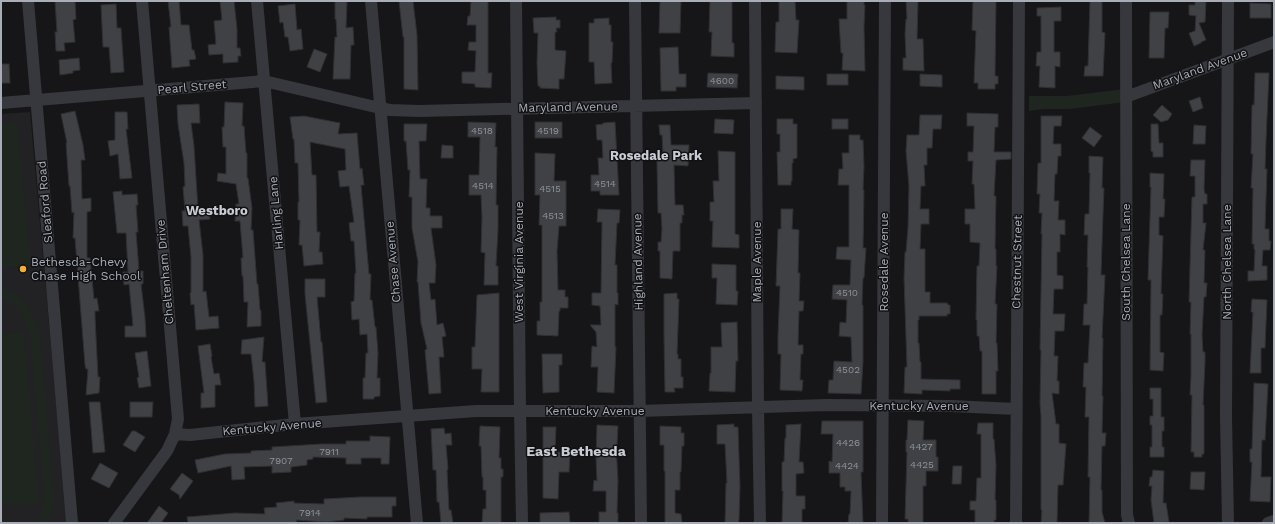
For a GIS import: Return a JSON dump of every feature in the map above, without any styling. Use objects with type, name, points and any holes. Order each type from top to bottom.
[{"type":"street","name":"Sleaford Road","points":[[28,1],[72,523]]},
{"type":"street","name":"Cheltenham Drive","points":[[114,523],[167,450],[175,434],[178,419],[142,1]]},
{"type":"street","name":"Harling Lane","points":[[257,1],[295,424]]},
{"type":"street","name":"Chase Avenue","points":[[371,1],[417,523]]},
{"type":"street","name":"West Virginia Avenue","points":[[516,1],[522,523]]},
{"type":"street","name":"Highland Avenue","points":[[635,1],[641,523]]},
{"type":"street","name":"Maple Avenue","points":[[755,1],[760,523]]},
{"type":"street","name":"Rosedale Avenue","points":[[882,523],[885,1]]},
{"type":"street","name":"Chestnut Street","points":[[1016,523],[1019,1]]},
{"type":"street","name":"South Chelsea Lane","points":[[1126,1],[1127,515],[1129,523]]},
{"type":"street","name":"North Chelsea Lane","points":[[1228,1],[1226,408],[1228,523]]},
{"type":"street","name":"Maryland Avenue","points":[[1126,96],[1274,42]]},
{"type":"street","name":"Pearl Street","points":[[1,103],[264,80],[380,108]]},
{"type":"street","name":"Maryland Avenue","points":[[380,108],[390,110],[419,111],[756,103]]},
{"type":"street","name":"Kentucky Avenue","points":[[175,434],[190,435],[295,424],[476,411],[639,411],[827,405],[951,406],[1016,409]]},
{"type":"street","points":[[1268,523],[1274,521]]},
{"type":"shaded area","points":[[1125,89],[1125,102],[1070,109],[1044,109],[1029,111],[1029,96],[1067,96]]},
{"type":"shaded area","name":"Bethesda-Chevy Chase High School","points":[[30,112],[66,523],[1,523],[1,114]]},
{"type":"shaded area","points":[[17,122],[31,265],[1,268],[1,124]]},
{"type":"shaded area","points":[[1,287],[15,294],[26,304],[31,310],[40,332],[54,496],[53,510],[49,523],[38,523],[43,508],[44,495],[30,332],[19,312],[11,304],[1,298]]},
{"type":"shaded area","points":[[24,332],[39,503],[1,506],[1,334]]},
{"type":"building","points":[[55,1],[75,1],[76,19],[73,20],[75,42],[64,43],[65,51],[56,51],[55,32],[57,32]]},
{"type":"building","points":[[168,1],[179,1],[181,25],[189,25],[192,50],[194,50],[196,59],[189,60],[190,66],[172,68],[169,27],[171,27]]},
{"type":"building","points":[[220,1],[234,1],[237,29],[237,48],[240,48],[241,56],[238,56],[238,62],[223,63],[223,54],[209,55],[208,45],[216,44],[214,21],[222,20]]},
{"type":"building","points":[[335,1],[347,2],[346,28],[353,27],[354,45],[351,45],[350,79],[333,79],[335,37],[337,37]]},
{"type":"building","points":[[399,1],[413,1],[417,35],[418,90],[404,89],[404,37]]},
{"type":"building","points":[[471,1],[488,1],[488,73],[492,73],[491,88],[475,87],[475,84],[462,83],[462,72],[475,72],[476,51],[468,50],[469,42],[476,42],[476,25],[467,25],[468,16],[470,16]]},
{"type":"building","points":[[660,1],[681,1],[680,33],[659,33]]},
{"type":"building","points":[[710,1],[732,1],[732,43],[734,43],[734,57],[711,56],[712,32],[709,32]]},
{"type":"building","points":[[779,1],[795,1],[796,20],[799,20],[797,53],[775,52],[776,22],[779,22]]},
{"type":"building","points":[[847,1],[864,1],[865,71],[842,70],[843,53],[841,53],[839,19],[847,19]]},
{"type":"building","points":[[906,1],[918,1],[917,39],[923,39],[924,71],[903,70],[903,58],[906,58]]},
{"type":"building","points":[[973,1],[996,1],[995,76],[998,76],[998,84],[995,84],[995,89],[978,89],[978,83],[974,83],[976,31],[972,30]]},
{"type":"building","points":[[1090,1],[1102,1],[1102,32],[1105,33],[1103,76],[1084,76],[1085,66],[1088,66]]},
{"type":"building","points":[[1195,1],[1206,2],[1205,22],[1199,23],[1206,40],[1194,46],[1189,33],[1195,31],[1196,16],[1189,15],[1189,5],[1195,5]]},
{"type":"building","points":[[1250,3],[1271,4],[1271,18],[1250,18]]},
{"type":"building","points":[[116,4],[117,28],[121,28],[124,72],[111,73],[109,47],[103,47],[101,5]]},
{"type":"building","points":[[295,4],[297,30],[301,29],[303,49],[290,51],[288,37],[285,37],[283,22],[280,23],[278,6]]},
{"type":"building","points":[[1061,7],[1061,21],[1054,21],[1054,52],[1060,52],[1060,67],[1055,66],[1055,88],[1039,87],[1040,66],[1036,66],[1037,52],[1041,52],[1041,16],[1037,16],[1037,8]]},
{"type":"building","points":[[1150,12],[1169,12],[1168,28],[1165,28],[1164,58],[1149,58]]},
{"type":"building","points":[[556,17],[556,20],[560,20],[560,28],[556,28],[557,32],[555,32],[555,50],[566,51],[564,79],[559,79],[559,89],[540,88],[540,86],[538,86],[537,63],[538,33],[534,33],[533,18]]},
{"type":"building","points":[[609,18],[609,25],[611,25],[611,42],[613,42],[611,63],[612,83],[595,84],[594,62],[589,62],[589,23],[594,23],[594,19]]},
{"type":"building","points":[[678,47],[679,74],[686,74],[686,87],[676,87],[676,91],[661,91],[660,48]]},
{"type":"building","points":[[314,49],[327,54],[320,72],[307,67]]},
{"type":"building","points":[[79,58],[80,70],[73,71],[73,73],[60,75],[59,60]]},
{"type":"building","points":[[1,64],[9,64],[10,83],[1,83]]},
{"type":"building","points":[[708,73],[738,74],[737,88],[707,87]]},
{"type":"building","points":[[1255,73],[1269,73],[1265,169],[1267,169],[1265,229],[1269,229],[1269,241],[1271,241],[1270,250],[1263,250],[1262,266],[1267,266],[1267,280],[1248,281],[1248,271],[1254,271],[1255,250],[1254,244],[1252,244],[1253,188],[1251,188],[1253,154],[1251,154],[1252,105],[1254,105]]},
{"type":"building","points":[[827,74],[848,74],[848,85],[827,85]]},
{"type":"building","points":[[920,74],[942,75],[942,87],[920,86]]},
{"type":"building","points":[[776,76],[804,77],[804,90],[776,89]]},
{"type":"building","points":[[1200,97],[1203,108],[1193,112],[1189,101]]},
{"type":"building","points":[[225,102],[243,103],[242,126],[244,126],[247,153],[247,178],[252,208],[251,230],[253,230],[257,284],[261,311],[261,326],[247,327],[248,302],[244,302],[240,221],[235,221],[236,204],[239,204],[236,184],[217,181],[218,173],[226,174],[226,147],[223,147],[222,127],[224,127]]},
{"type":"building","points":[[199,104],[200,123],[191,123],[198,210],[209,210],[210,219],[199,220],[203,255],[203,292],[206,291],[209,317],[218,316],[219,328],[196,330],[194,304],[191,305],[190,293],[191,257],[188,226],[183,226],[182,211],[185,211],[183,187],[185,186],[184,163],[178,124],[177,105]]},
{"type":"building","points":[[1162,105],[1172,114],[1168,120],[1161,122],[1153,115]]},
{"type":"building","points":[[75,111],[85,160],[81,160],[82,199],[91,198],[91,211],[87,212],[87,258],[90,258],[94,299],[97,298],[99,311],[95,311],[95,317],[98,377],[100,377],[99,393],[86,395],[88,369],[86,369],[85,365],[75,238],[73,238],[74,212],[72,213],[69,186],[67,143],[61,114]]},
{"type":"building","points":[[115,112],[127,112],[128,129],[126,129],[132,178],[120,179],[118,154],[110,156],[108,141],[115,140]]},
{"type":"building","points":[[967,113],[998,114],[998,127],[995,127],[994,152],[1011,152],[1011,159],[996,160],[994,196],[996,196],[995,249],[997,266],[995,304],[997,304],[996,343],[998,371],[996,371],[996,394],[982,394],[982,351],[980,351],[979,336],[977,336],[976,320],[977,266],[979,266],[980,243],[970,242],[970,224],[965,224],[965,209],[975,209],[974,184],[972,184],[973,161],[968,161],[968,152],[973,152],[974,126],[967,126]]},
{"type":"building","points":[[920,115],[942,115],[941,129],[933,129],[932,148],[927,148],[927,165],[924,165],[925,186],[921,186],[920,209],[929,209],[929,224],[921,224],[920,249],[925,249],[925,292],[930,292],[930,303],[947,303],[950,305],[950,314],[947,314],[947,316],[919,316],[918,343],[921,362],[921,379],[960,380],[960,389],[950,389],[950,391],[922,390],[922,394],[904,393],[905,367],[907,367],[904,278],[908,228],[909,186],[906,151],[907,135],[919,135]]},
{"type":"building","points":[[304,116],[340,123],[338,134],[357,133],[360,169],[362,168],[364,185],[361,185],[369,274],[371,274],[370,300],[372,300],[376,327],[378,353],[377,378],[380,378],[380,396],[374,397],[374,399],[363,399],[363,378],[365,378],[366,353],[368,353],[367,334],[360,335],[359,319],[352,320],[351,302],[354,301],[356,273],[354,241],[351,241],[349,223],[354,222],[349,186],[340,187],[338,171],[346,170],[345,149],[310,142],[312,175],[316,175],[317,232],[320,232],[319,252],[322,252],[323,264],[304,266],[302,245],[299,245],[300,220],[298,220],[298,163],[295,163],[294,139],[290,117]]},
{"type":"building","points":[[1041,116],[1062,116],[1061,126],[1054,126],[1053,144],[1061,144],[1061,156],[1058,156],[1057,174],[1055,174],[1054,201],[1059,201],[1058,220],[1065,220],[1065,235],[1060,234],[1060,252],[1057,252],[1057,275],[1063,276],[1063,289],[1054,289],[1053,314],[1065,314],[1064,331],[1055,331],[1054,356],[1058,356],[1057,381],[1059,381],[1059,394],[1052,393],[1056,424],[1059,424],[1059,443],[1066,444],[1063,485],[1058,485],[1057,523],[1041,523],[1040,350],[1042,213],[1039,213],[1040,194],[1037,194],[1038,163],[1041,163]]},
{"type":"building","points":[[715,119],[734,120],[733,134],[714,133]]},
{"type":"building","points":[[777,119],[793,119],[793,124],[797,124],[797,158],[793,159],[792,163],[791,185],[778,185],[777,152],[780,152],[780,134],[777,134]]},
{"type":"building","points":[[832,119],[848,119],[848,129],[832,129]]},
{"type":"building","points":[[468,122],[496,123],[496,205],[498,205],[498,229],[496,266],[498,266],[498,285],[484,285],[485,253],[481,252],[481,195],[469,195],[469,175],[479,175],[480,137],[468,137]]},
{"type":"building","points":[[535,122],[562,122],[562,138],[535,138]]},
{"type":"building","points":[[615,122],[619,195],[600,195],[600,191],[591,191],[591,175],[599,175],[598,158],[603,158],[602,140],[597,140],[596,125]]},
{"type":"building","points":[[404,124],[427,124],[426,141],[419,141],[420,179],[427,179],[426,208],[430,208],[430,216],[442,216],[442,228],[431,228],[436,265],[435,283],[429,283],[431,300],[435,299],[437,325],[443,323],[446,336],[442,337],[444,357],[439,357],[441,393],[429,394],[425,350],[427,349],[421,323],[417,282],[418,262],[412,228],[412,197],[409,197],[410,170],[408,170],[406,141],[404,141]]},
{"type":"building","points":[[1151,124],[1158,124],[1159,143],[1163,143],[1163,157],[1153,157],[1153,152],[1151,151]]},
{"type":"building","points":[[659,125],[670,125],[671,145],[689,145],[688,166],[674,165],[675,205],[683,205],[684,215],[682,215],[682,223],[680,223],[680,251],[673,251],[672,279],[660,278],[660,251],[658,251],[658,242],[661,242],[662,229],[661,213],[658,213],[657,152],[663,153],[662,135],[660,135]]},
{"type":"building","points":[[1194,125],[1206,126],[1205,144],[1193,144]]},
{"type":"building","points":[[1090,127],[1102,136],[1094,147],[1082,138]]},
{"type":"building","points":[[849,135],[860,135],[860,140],[863,140],[863,248],[866,248],[862,305],[863,362],[861,394],[828,393],[829,380],[833,380],[834,361],[852,362],[851,337],[839,336],[840,322],[846,323],[847,300],[832,299],[833,285],[850,285],[851,260],[836,259],[837,247],[849,247],[849,185],[838,185],[839,169],[843,169],[842,153],[849,153]]},
{"type":"building","points":[[442,145],[453,146],[453,158],[441,158]]},
{"type":"building","points":[[718,151],[735,152],[735,234],[739,235],[739,248],[712,247],[713,221],[710,221],[710,202],[714,202],[713,181],[719,181]]},
{"type":"building","points":[[535,153],[555,154],[554,181],[566,181],[566,226],[559,226],[557,251],[558,290],[565,290],[565,297],[568,297],[568,308],[560,308],[558,336],[537,335],[537,321],[540,321],[540,302],[542,302],[542,225],[539,225],[540,195],[535,195]]},
{"type":"building","points":[[1089,156],[1103,157],[1102,188],[1104,188],[1101,275],[1105,275],[1102,338],[1102,433],[1106,433],[1105,446],[1102,446],[1101,490],[1102,512],[1105,523],[1089,523],[1089,417],[1085,417],[1086,387],[1083,387],[1084,363],[1088,363],[1090,325],[1083,325],[1084,304],[1087,304],[1088,235],[1084,235],[1085,214],[1089,214]]},
{"type":"building","points":[[1191,160],[1205,160],[1204,189],[1205,194],[1207,194],[1207,204],[1203,204],[1203,223],[1206,223],[1203,250],[1205,250],[1204,283],[1207,283],[1206,297],[1204,297],[1202,335],[1205,362],[1203,405],[1204,454],[1202,454],[1202,457],[1194,457],[1194,452],[1191,452],[1191,302],[1189,302],[1192,197],[1195,197],[1195,176],[1190,176]]},
{"type":"building","points":[[1150,173],[1164,174],[1164,217],[1159,217],[1159,235],[1163,236],[1161,294],[1163,294],[1162,315],[1160,315],[1160,352],[1164,353],[1163,371],[1150,370],[1151,280],[1148,280],[1151,187]]},
{"type":"building","points":[[122,191],[122,195],[137,194],[138,205],[136,205],[138,232],[136,232],[139,271],[143,271],[143,284],[141,284],[146,337],[125,337],[125,326],[133,326],[129,284],[124,285],[123,272],[128,272],[126,233],[117,233],[113,192]]},
{"type":"building","points":[[598,209],[620,210],[619,223],[617,223],[615,265],[617,265],[618,305],[615,304],[616,347],[614,393],[597,392],[598,367],[591,367],[592,346],[597,347],[596,332],[590,325],[601,325],[600,306],[592,305],[592,293],[601,293],[602,222],[597,222]]},
{"type":"building","points":[[781,209],[793,209],[792,229],[799,230],[799,301],[804,301],[803,311],[799,311],[798,345],[803,345],[803,354],[801,354],[800,380],[803,380],[802,391],[780,390],[781,354],[778,354],[778,335],[780,286],[776,286],[778,229],[781,229]]},
{"type":"building","points":[[712,264],[736,265],[736,291],[738,291],[737,305],[716,304],[717,278],[712,278]]},
{"type":"building","points":[[305,279],[325,279],[325,297],[317,297],[327,402],[316,403],[305,294]]},
{"type":"building","points":[[499,293],[499,392],[481,392],[482,369],[472,369],[472,347],[475,347],[477,295]]},
{"type":"building","points":[[677,293],[677,299],[679,299],[677,354],[678,359],[681,359],[681,377],[683,377],[683,388],[674,388],[675,392],[665,392],[664,294]]},
{"type":"building","points":[[1252,299],[1267,300],[1265,348],[1261,348],[1261,373],[1250,373],[1253,312],[1251,312]]},
{"type":"building","points":[[737,322],[738,361],[736,361],[735,392],[709,391],[711,347],[722,347],[721,323]]},
{"type":"building","points":[[264,337],[262,362],[265,362],[268,406],[255,407],[251,354],[241,354],[242,340]]},
{"type":"building","points":[[210,344],[214,374],[219,373],[221,385],[215,385],[215,407],[201,408],[201,393],[204,393],[198,346]]},
{"type":"building","points":[[147,351],[151,386],[139,388],[137,378],[139,377],[135,353]]},
{"type":"building","points":[[542,354],[562,354],[562,365],[559,365],[559,392],[543,393]]},
{"type":"building","points":[[1254,383],[1268,384],[1265,440],[1262,440],[1261,477],[1271,477],[1270,502],[1250,501],[1252,462],[1250,462],[1250,449],[1252,449]]},
{"type":"building","points":[[1150,388],[1161,388],[1161,417],[1164,417],[1162,447],[1164,447],[1164,457],[1150,457],[1150,447],[1152,447],[1152,425],[1150,425],[1150,416],[1153,416],[1153,399],[1150,399]]},
{"type":"building","points":[[89,402],[100,402],[105,452],[93,453]]},
{"type":"building","points":[[130,402],[153,402],[152,417],[130,417]]},
{"type":"building","points":[[908,420],[924,421],[923,440],[936,440],[938,471],[926,471],[926,486],[923,486],[923,523],[908,523],[908,519],[905,519],[906,440]]},
{"type":"building","points":[[822,421],[863,421],[863,472],[861,472],[863,523],[848,523],[851,491],[845,491],[845,487],[840,487],[840,473],[829,473],[829,461],[832,462],[833,434],[821,434]]},
{"type":"building","points":[[978,423],[993,423],[996,465],[996,520],[994,520],[994,523],[975,523],[975,510],[970,510],[970,501],[976,501],[977,478],[981,478],[981,434],[977,434]]},
{"type":"building","points":[[734,424],[734,427],[738,427],[740,487],[739,520],[738,523],[725,523],[727,483],[725,444],[717,444],[717,425]]},
{"type":"building","points":[[801,424],[799,462],[803,462],[804,473],[796,474],[796,496],[805,496],[805,509],[802,509],[802,523],[782,523],[782,462],[784,462],[786,425]]},
{"type":"building","points":[[597,425],[618,426],[616,445],[618,523],[599,523],[599,512],[606,512],[606,491],[593,491],[594,480],[597,481]]},
{"type":"building","points":[[480,426],[500,427],[499,458],[501,458],[501,469],[503,469],[503,477],[501,477],[501,523],[482,523],[483,509],[486,509],[486,490],[483,490],[481,446],[479,446]]},
{"type":"building","points":[[660,426],[681,427],[681,433],[684,433],[684,446],[682,446],[680,472],[680,490],[675,490],[675,513],[681,514],[682,523],[665,523],[664,445],[660,445]]},
{"type":"building","points":[[543,427],[556,427],[555,452],[570,452],[569,472],[559,472],[558,499],[543,498]]},
{"type":"building","points":[[444,428],[445,434],[451,433],[452,445],[446,445],[449,510],[451,510],[453,523],[441,523],[439,502],[437,502],[436,470],[433,470],[431,429]]},
{"type":"building","points":[[132,431],[135,431],[145,437],[135,452],[123,445]]},
{"type":"building","points":[[370,436],[390,437],[389,464],[381,464],[381,458],[361,458],[361,464],[346,464],[346,458],[313,457],[313,459],[307,460],[307,465],[291,467],[291,472],[272,473],[272,466],[244,467],[245,479],[232,480],[231,466],[198,473],[195,460],[225,454],[251,453],[251,451],[272,450],[272,447],[346,444],[346,441],[370,441]]},
{"type":"building","points":[[100,463],[118,473],[109,488],[91,479]]},
{"type":"building","points":[[953,466],[962,466],[961,484],[952,484]]},
{"type":"building","points":[[1153,470],[1164,471],[1163,503],[1166,503],[1169,522],[1154,523],[1151,500],[1152,486],[1149,486],[1150,477],[1152,477]]},
{"type":"building","points":[[1191,472],[1205,472],[1204,490],[1190,489]]},
{"type":"building","points":[[182,473],[193,481],[180,499],[179,495],[170,489]]},
{"type":"building","points":[[396,497],[396,506],[392,506],[392,517],[367,517],[367,519],[344,518],[344,520],[326,522],[296,520],[297,523],[188,523],[187,517],[235,513],[265,514],[264,508],[277,507],[276,503],[294,501],[294,503],[324,504],[324,499]]},
{"type":"building","points":[[159,506],[168,513],[161,523],[147,523]]},
{"type":"building","points":[[569,512],[570,523],[540,523],[540,513]]},
{"type":"place","name":"Bethesda-Chevy Chase High School","points":[[23,269]]},
{"type":"district","name":"Rosedale Park","points":[[656,155]]},
{"type":"district","name":"Westboro","points":[[217,210]]},
{"type":"district","name":"East Bethesda","points":[[576,451]]}]
